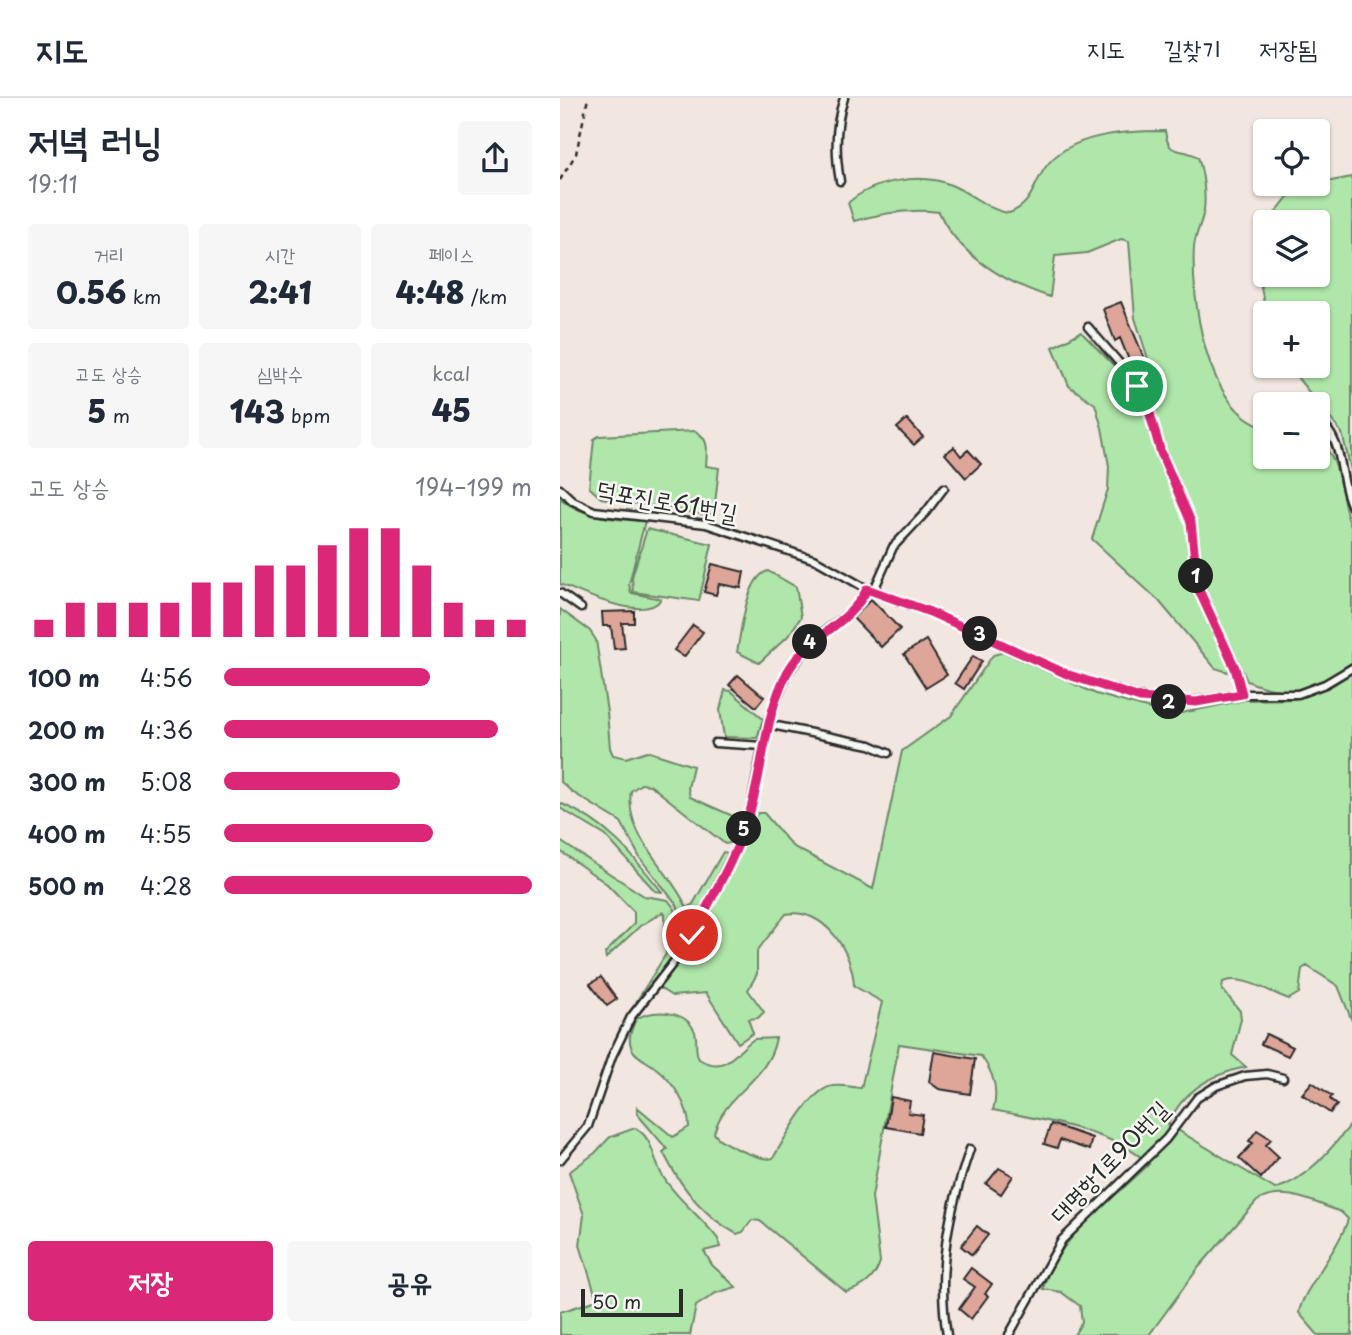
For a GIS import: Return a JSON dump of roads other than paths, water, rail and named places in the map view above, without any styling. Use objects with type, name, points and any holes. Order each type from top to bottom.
[{"type":"lane","points":[[840,181],[836,157],[837,132],[844,98]]},
{"type":"lane","points":[[1088,327],[1128,373],[1148,407],[1161,453],[1191,522],[1198,588],[1235,668],[1242,694]]},
{"type":"lane","points":[[1330,432],[1340,450],[1347,496],[1352,507]]},
{"type":"lane","points":[[560,1160],[588,1126],[612,1056],[631,1017],[687,946],[739,843],[749,817],[767,724],[776,697],[794,660],[814,639],[854,610],[870,589],[893,547],[944,488]]},
{"type":"lane","name":"덕포진로61번길","points":[[560,489],[572,501],[594,511],[706,524],[816,560],[870,589],[1069,675],[1140,698],[1196,702],[1242,694],[1298,694],[1325,684],[1352,668]]},
{"type":"lane","points":[[560,593],[581,608]]},
{"type":"lane","points":[[767,724],[870,745],[888,752]]},
{"type":"lane","points":[[715,743],[763,746]]},
{"type":"lane","name":"대명항1로90번길","points":[[1010,1335],[1062,1240],[1166,1139],[1197,1098],[1216,1086],[1245,1076],[1267,1074],[1283,1078]]},
{"type":"lane","points":[[947,1335],[942,1297],[942,1264],[950,1217],[970,1149]]}]
